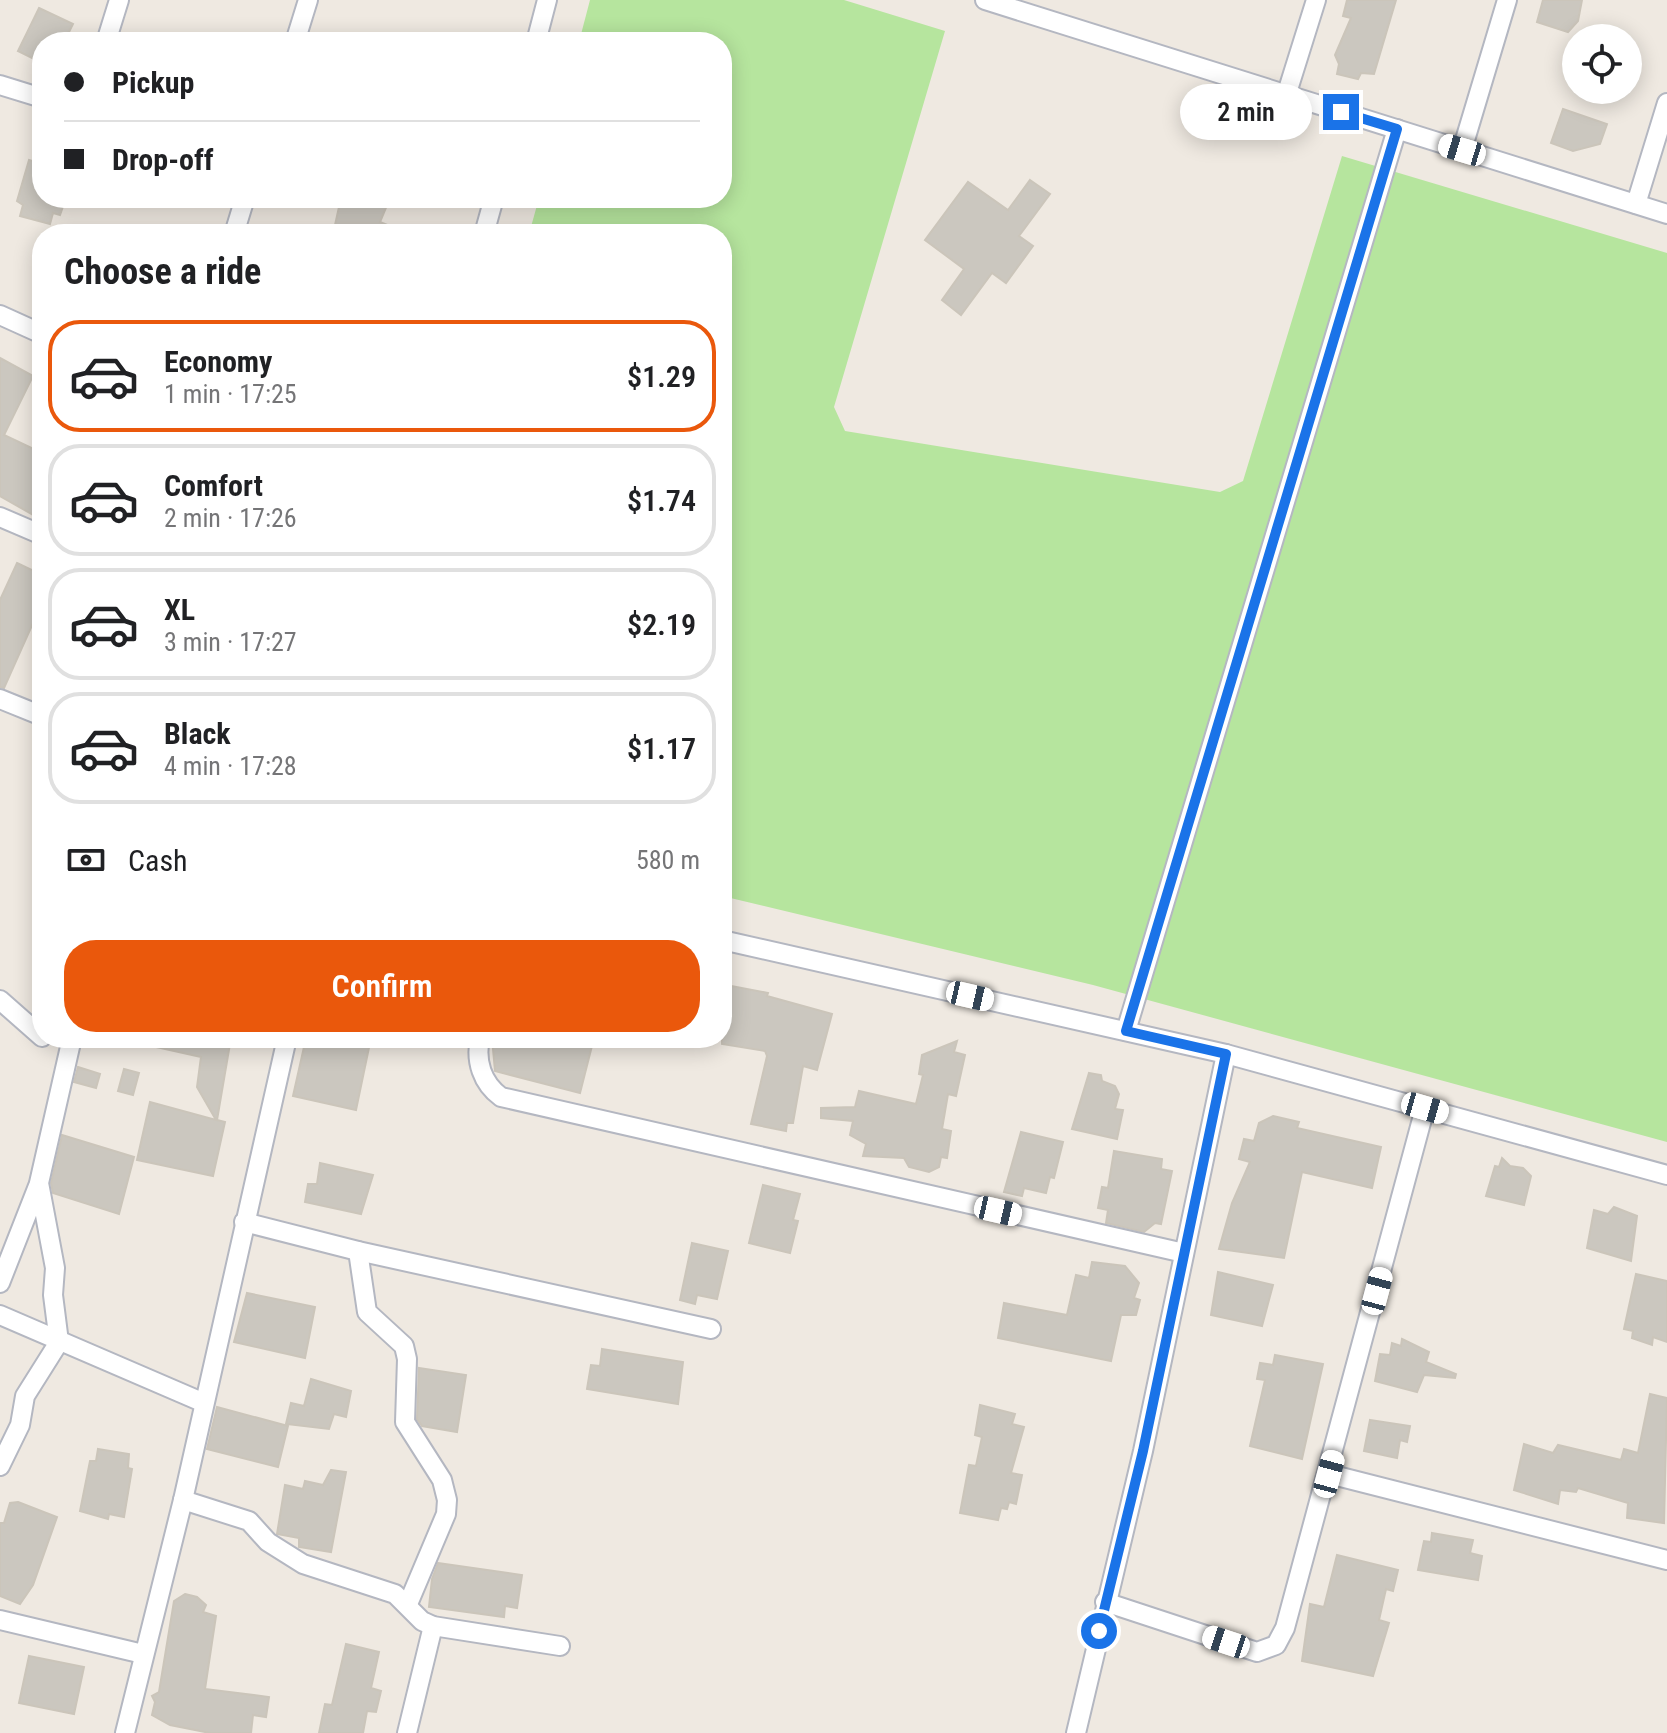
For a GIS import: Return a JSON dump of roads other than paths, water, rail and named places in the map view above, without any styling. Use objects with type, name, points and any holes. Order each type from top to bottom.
[{"type":"street","points":[[109,32],[119,0]]},
{"type":"street","points":[[298,32],[308,0]]},
{"type":"street","points":[[539,32],[547,0]]},
{"type":"street","points":[[985,0],[1667,214]]},
{"type":"street","points":[[1286,96],[1316,0]]},
{"type":"street","points":[[1462,150],[1507,0]]},
{"type":"street","points":[[0,85],[32,95]]},
{"type":"street","points":[[1636,204],[1667,103]]},
{"type":"street","points":[[1126,1031],[1397,129]]},
{"type":"street","points":[[0,315],[32,329]]},
{"type":"street","points":[[0,517],[32,531]]},
{"type":"street","points":[[0,699],[32,712]]},
{"type":"street","points":[[732,942],[1226,1054],[1667,1175]]},
{"type":"street","points":[[0,1000],[32,1028]]},
{"type":"street","points":[[55,1048],[65,1057]]},
{"type":"street","points":[[0,1283],[39,1183],[68,1048]]},
{"type":"street","points":[[125,1733],[183,1500],[202,1402],[285,1048]]},
{"type":"street","points":[[478,1048],[487,1087],[501,1097],[1184,1253]]},
{"type":"street","points":[[1076,1733],[1143,1451],[1226,1054]]},
{"type":"street","points":[[1105,1602],[1257,1652],[1276,1645],[1285,1628],[1329,1474],[1425,1108]]},
{"type":"street","points":[[0,1466],[20,1425],[25,1396],[59,1342],[53,1295],[55,1268],[39,1183]]},
{"type":"street","points":[[244,1222],[358,1251],[711,1329]]},
{"type":"street","points":[[358,1251],[367,1312],[404,1346],[407,1359],[405,1422],[442,1480],[447,1500],[446,1514],[408,1604]]},
{"type":"street","points":[[0,1315],[202,1402]]},
{"type":"street","points":[[1329,1474],[1667,1560]]},
{"type":"street","points":[[183,1500],[249,1521],[287,1557],[380,1586],[408,1604],[422,1621],[433,1626],[560,1646]]},
{"type":"street","points":[[0,1620],[143,1654]]},
{"type":"street","points":[[407,1733],[433,1626]]}]
